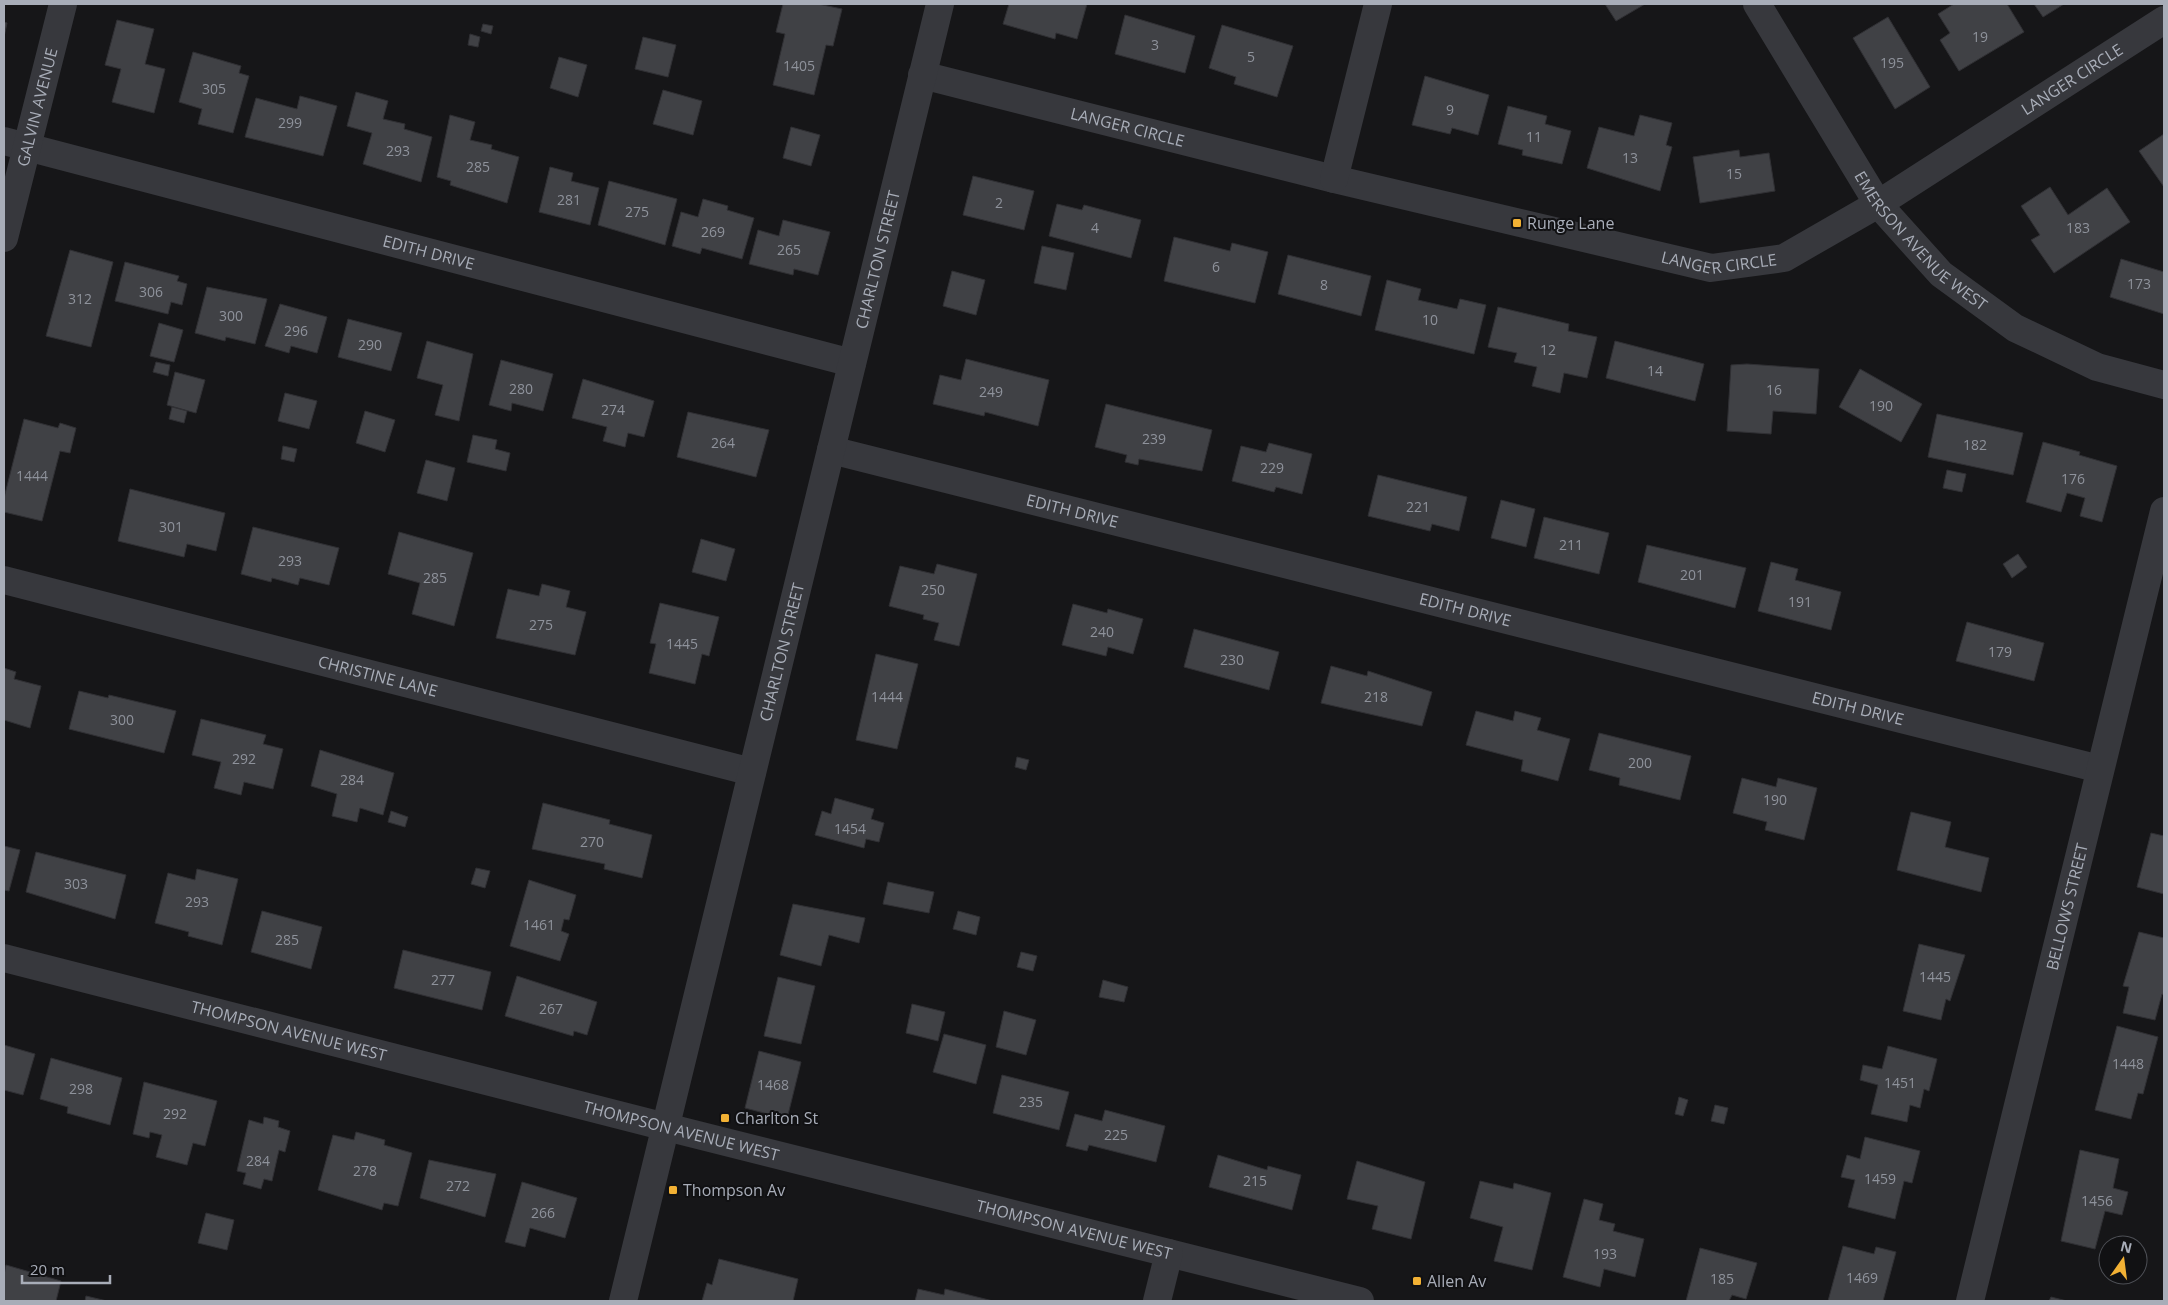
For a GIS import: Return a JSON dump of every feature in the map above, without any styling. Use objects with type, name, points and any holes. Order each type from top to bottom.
[{"type":"street","name":"GALVIN AVENUE","points":[[4,238],[15,144],[63,4]]},
{"type":"street","name":"CHARLTON STREET","points":[[623,1301],[940,4]]},
{"type":"street","points":[[1334,179],[1378,4]]},
{"type":"street","name":"EMERSON AVENUE WEST","points":[[1757,4],[1878,204],[1941,274],[2014,328],[2097,367],[2164,385]]},
{"type":"street","name":"LANGER CIRCLE","points":[[922,75],[1334,179],[1711,268],[1784,258],[1878,204],[2164,20]]},
{"type":"street","name":"EDITH DRIVE","points":[[15,144],[852,363]]},
{"type":"street","name":"EDITH DRIVE","points":[[831,450],[2100,769]]},
{"type":"street","name":"BELLOWS STREET","points":[[1970,1301],[2164,511]]},
{"type":"street","name":"CHRISTINE LANE","points":[[4,580],[752,772]]},
{"type":"street","name":"THOMPSON AVENUE WEST","points":[[4,958],[1360,1301]]},
{"type":"street","points":[[1157,1301],[1169,1253]]},
{"type":"building","points":[[783,4],[818,4],[842,9],[833,46],[826,45],[814,95],[773,85],[785,34],[776,32]]},
{"type":"building","points":[[1009,4],[1087,4],[1077,39],[1056,33],[1055,39],[1003,24]]},
{"type":"building","points":[[1605,4],[1645,4],[1616,21]]},
{"type":"building","points":[[1954,4],[2007,4],[2024,32],[1959,71],[1940,40],[1950,33],[1938,14]]},
{"type":"building","points":[[2034,4],[2064,4],[2043,17]]},
{"type":"building","points":[[1125,15],[1195,36],[1185,73],[1115,54]]},
{"type":"building","points":[[1888,17],[1930,87],[1895,109],[1853,38]]},
{"type":"building","points":[[117,20],[154,29],[145,64],[165,69],[154,113],[112,102],[121,69],[105,65]]},
{"type":"building","points":[[4,22],[7,23],[4,37]]},
{"type":"building","points":[[483,24],[493,26],[491,34],[481,31]]},
{"type":"building","points":[[1222,25],[1293,46],[1277,97],[1234,84],[1236,77],[1209,68]]},
{"type":"building","points":[[470,34],[480,37],[478,47],[468,45]]},
{"type":"building","points":[[643,37],[676,45],[668,77],[635,69]]},
{"type":"building","points":[[193,52],[241,66],[239,73],[249,76],[233,133],[198,124],[202,109],[179,102]]},
{"type":"building","points":[[559,57],[587,65],[578,97],[550,88]]},
{"type":"building","points":[[1425,76],[1489,95],[1478,135],[1452,128],[1450,134],[1412,125]]},
{"type":"building","points":[[663,90],[702,101],[693,135],[653,124]]},
{"type":"building","points":[[356,92],[388,101],[383,119],[405,124],[404,129],[432,137],[421,182],[363,164],[372,133],[347,126]]},
{"type":"building","points":[[300,96],[337,106],[323,156],[245,137],[256,98],[297,109]]},
{"type":"building","points":[[1508,106],[1547,116],[1545,124],[1571,131],[1562,164],[1522,155],[1523,150],[1498,144]]},
{"type":"building","points":[[450,115],[475,122],[470,140],[492,145],[491,149],[519,157],[507,203],[450,185],[451,181],[437,177]]},
{"type":"building","points":[[1640,115],[1672,123],[1666,145],[1672,147],[1660,191],[1587,168],[1599,127],[1634,136]]},
{"type":"building","points":[[791,127],[820,135],[811,166],[783,158]]},
{"type":"building","points":[[2164,134],[2164,187],[2139,151]]},
{"type":"building","points":[[1739,150],[1740,157],[1769,153],[1775,191],[1700,203],[1693,157]]},
{"type":"building","points":[[550,167],[573,173],[571,181],[599,188],[590,225],[539,212]]},
{"type":"building","points":[[973,176],[1034,191],[1024,230],[963,215]]},
{"type":"building","points":[[609,181],[677,199],[665,245],[598,225]]},
{"type":"building","points":[[2050,187],[2068,215],[2107,188],[2130,222],[2054,273],[2031,240],[2040,235],[2021,206]]},
{"type":"building","points":[[703,199],[728,206],[727,210],[754,218],[742,259],[702,248],[700,254],[672,246],[681,212],[698,217]]},
{"type":"building","points":[[1057,204],[1082,210],[1084,205],[1141,220],[1131,258],[1049,236]]},
{"type":"building","points":[[783,220],[830,232],[818,275],[794,269],[793,275],[749,264],[758,230],[779,236]]},
{"type":"building","points":[[1174,237],[1230,251],[1232,243],[1268,252],[1255,303],[1164,281]]},
{"type":"building","points":[[1042,246],[1074,253],[1066,290],[1034,283]]},
{"type":"building","points":[[70,250],[113,262],[91,347],[46,336]]},
{"type":"building","points":[[1288,255],[1371,276],[1361,316],[1278,294]]},
{"type":"building","points":[[2121,259],[2164,272],[2164,314],[2110,297]]},
{"type":"building","points":[[125,262],[179,276],[177,281],[187,284],[182,305],[171,302],[168,314],[115,301]]},
{"type":"building","points":[[952,271],[985,280],[976,315],[943,306]]},
{"type":"building","points":[[1387,280],[1421,289],[1418,300],[1457,309],[1460,299],[1486,305],[1474,354],[1375,330]]},
{"type":"building","points":[[207,287],[267,299],[255,344],[226,337],[225,341],[195,333]]},
{"type":"building","points":[[280,304],[327,317],[317,353],[291,346],[289,353],[265,346]]},
{"type":"building","points":[[1498,307],[1569,324],[1568,331],[1597,337],[1587,378],[1564,373],[1560,393],[1532,386],[1537,367],[1514,362],[1517,353],[1488,347]]},
{"type":"building","points":[[348,319],[402,333],[391,371],[338,357]]},
{"type":"building","points":[[159,323],[183,330],[174,362],[150,356]]},
{"type":"building","points":[[427,341],[473,354],[459,421],[435,415],[443,385],[417,378]]},
{"type":"building","points":[[1615,341],[1704,364],[1695,401],[1606,378]]},
{"type":"building","points":[[966,359],[1049,380],[1038,426],[985,412],[984,416],[933,404],[940,375],[961,380]]},
{"type":"building","points":[[501,360],[553,374],[543,411],[512,403],[511,411],[489,405]]},
{"type":"building","points":[[156,362],[170,365],[168,376],[153,372]]},
{"type":"building","points":[[1747,364],[1819,369],[1816,414],[1773,411],[1771,434],[1727,431],[1731,365]]},
{"type":"building","points":[[1860,369],[1922,404],[1901,442],[1839,407]]},
{"type":"building","points":[[175,372],[205,380],[196,413],[167,405]]},
{"type":"building","points":[[583,379],[654,401],[644,437],[628,433],[625,447],[603,441],[607,427],[572,418]]},
{"type":"building","points":[[285,393],[317,401],[309,429],[278,421]]},
{"type":"building","points":[[1106,404],[1212,430],[1202,471],[1139,459],[1138,465],[1125,462],[1127,455],[1095,447]]},
{"type":"building","points":[[172,407],[187,411],[184,423],[169,419]]},
{"type":"building","points":[[365,411],[395,420],[385,452],[356,443]]},
{"type":"building","points":[[688,412],[769,430],[756,477],[677,457]]},
{"type":"building","points":[[1937,414],[2023,433],[2013,475],[1928,457]]},
{"type":"building","points":[[24,419],[58,428],[60,423],[76,428],[70,453],[60,451],[42,521],[4,512],[4,498]]},
{"type":"building","points":[[473,435],[497,440],[495,449],[510,453],[506,471],[467,462]]},
{"type":"building","points":[[2043,442],[2080,452],[2079,455],[2117,466],[2102,522],[2080,516],[2085,498],[2067,493],[2061,512],[2026,502]]},
{"type":"building","points":[[1269,443],[1312,454],[1302,494],[1276,487],[1274,492],[1232,481],[1241,446],[1266,452]]},
{"type":"building","points":[[283,446],[297,449],[294,462],[281,459]]},
{"type":"building","points":[[426,460],[455,468],[447,501],[417,493]]},
{"type":"building","points":[[1947,470],[1966,474],[1962,492],[1943,488]]},
{"type":"building","points":[[1378,475],[1467,497],[1459,531],[1432,524],[1430,531],[1368,516]]},
{"type":"building","points":[[130,489],[225,513],[216,551],[187,544],[184,557],[118,541]]},
{"type":"building","points":[[1501,500],[1535,509],[1526,547],[1491,538]]},
{"type":"building","points":[[1544,517],[1609,533],[1599,574],[1534,558]]},
{"type":"building","points":[[253,527],[339,548],[329,585],[300,578],[298,585],[272,578],[271,582],[241,574]]},
{"type":"building","points":[[399,532],[473,553],[454,626],[412,614],[420,583],[388,574]]},
{"type":"building","points":[[701,539],[735,549],[726,581],[692,572]]},
{"type":"building","points":[[1647,545],[1746,568],[1735,608],[1638,582]]},
{"type":"building","points":[[2018,554],[2027,567],[2012,578],[2003,564]]},
{"type":"building","points":[[1771,562],[1798,569],[1795,580],[1841,592],[1831,630],[1758,611]]},
{"type":"building","points":[[937,564],[977,574],[959,646],[934,640],[939,623],[923,619],[924,615],[889,606],[900,566],[934,574]]},
{"type":"building","points":[[542,584],[570,591],[566,607],[586,612],[575,655],[496,638],[508,589],[539,596]]},
{"type":"building","points":[[660,603],[719,617],[709,656],[702,654],[695,684],[649,673],[656,644],[650,643]]},
{"type":"building","points":[[1073,604],[1107,613],[1108,609],[1143,619],[1133,654],[1108,647],[1106,656],[1062,645]]},
{"type":"building","points":[[1967,622],[2044,643],[2034,681],[1956,661]]},
{"type":"building","points":[[1194,629],[1279,652],[1269,690],[1184,667]]},
{"type":"building","points":[[876,654],[918,664],[897,749],[856,740]]},
{"type":"building","points":[[1331,666],[1367,676],[1368,671],[1432,692],[1422,726],[1321,703]]},
{"type":"building","points":[[4,668],[16,672],[14,679],[41,686],[30,728],[4,720]]},
{"type":"building","points":[[79,691],[108,698],[109,695],[176,711],[164,753],[69,729]]},
{"type":"building","points":[[1476,711],[1513,721],[1515,711],[1541,718],[1537,730],[1570,739],[1558,781],[1521,771],[1523,760],[1466,745]]},
{"type":"building","points":[[201,719],[266,735],[263,744],[283,749],[273,789],[244,782],[241,795],[214,788],[221,762],[192,755]]},
{"type":"building","points":[[1599,733],[1691,756],[1680,800],[1619,785],[1620,778],[1589,770]]},
{"type":"building","points":[[320,750],[394,773],[383,815],[360,808],[357,822],[332,816],[337,794],[311,786]]},
{"type":"building","points":[[1017,757],[1029,760],[1026,770],[1015,767]]},
{"type":"building","points":[[1742,778],[1776,787],[1778,778],[1817,788],[1804,840],[1765,830],[1767,822],[1733,813]]},
{"type":"building","points":[[835,798],[874,809],[871,819],[884,823],[879,842],[866,839],[864,848],[815,835],[822,811],[831,814]]},
{"type":"building","points":[[543,803],[610,820],[609,824],[652,835],[642,878],[604,869],[605,864],[532,849]]},
{"type":"building","points":[[391,811],[408,817],[405,827],[388,822]]},
{"type":"building","points":[[1911,812],[1951,822],[1945,847],[1989,858],[1981,892],[1897,870]]},
{"type":"building","points":[[2151,833],[2164,836],[2164,894],[2137,887]]},
{"type":"building","points":[[4,846],[20,850],[9,891],[4,890]]},
{"type":"building","points":[[36,852],[126,875],[115,919],[26,892]]},
{"type":"building","points":[[476,868],[490,871],[485,888],[471,884]]},
{"type":"building","points":[[197,869],[238,879],[222,945],[188,936],[189,932],[155,923],[168,873],[195,880]]},
{"type":"building","points":[[529,880],[576,895],[569,920],[564,919],[561,931],[569,934],[560,961],[510,946]]},
{"type":"building","points":[[888,882],[934,892],[929,913],[883,904]]},
{"type":"building","points":[[793,904],[865,918],[859,943],[829,935],[821,966],[780,955]]},
{"type":"building","points":[[262,911],[322,927],[311,969],[251,952]]},
{"type":"building","points":[[958,911],[980,917],[976,935],[953,929]]},
{"type":"building","points":[[2139,932],[2164,938],[2164,995],[2162,994],[2155,1020],[2123,1013],[2129,987],[2123,986]]},
{"type":"building","points":[[1919,944],[1965,955],[1950,1001],[1946,999],[1941,1020],[1903,1011]]},
{"type":"building","points":[[403,950],[491,972],[482,1010],[394,988]]},
{"type":"building","points":[[1021,952],[1037,956],[1033,971],[1017,967]]},
{"type":"building","points":[[517,976],[597,1002],[587,1035],[574,1031],[573,1036],[505,1016]]},
{"type":"building","points":[[778,977],[815,986],[801,1044],[764,1036]]},
{"type":"building","points":[[1103,980],[1128,987],[1124,1002],[1099,997]]},
{"type":"building","points":[[912,1004],[945,1012],[938,1041],[906,1033]]},
{"type":"building","points":[[1004,1011],[1036,1020],[1026,1055],[996,1047]]},
{"type":"building","points":[[2117,1026],[2158,1037],[2143,1094],[2138,1093],[2131,1119],[2095,1110]]},
{"type":"building","points":[[944,1034],[986,1045],[976,1084],[933,1072]]},
{"type":"building","points":[[4,1045],[35,1054],[23,1095],[4,1090]]},
{"type":"building","points":[[1888,1046],[1937,1059],[1929,1091],[1924,1089],[1920,1108],[1910,1105],[1907,1122],[1871,1114],[1878,1085],[1860,1080],[1863,1065],[1882,1069]]},
{"type":"building","points":[[759,1051],[801,1062],[787,1119],[745,1108]]},
{"type":"building","points":[[51,1058],[122,1078],[110,1125],[67,1113],[68,1107],[40,1099]]},
{"type":"building","points":[[1002,1075],[1069,1092],[1059,1130],[993,1113]]},
{"type":"building","points":[[144,1082],[217,1101],[205,1146],[193,1143],[187,1165],[156,1157],[162,1135],[150,1132],[149,1138],[133,1134]]},
{"type":"building","points":[[1679,1097],[1688,1100],[1683,1116],[1675,1114]]},
{"type":"building","points":[[1715,1105],[1728,1108],[1724,1124],[1711,1121]]},
{"type":"building","points":[[1105,1110],[1165,1126],[1156,1162],[1089,1145],[1087,1151],[1066,1146],[1075,1114],[1102,1121]]},
{"type":"building","points":[[264,1117],[279,1121],[278,1127],[290,1131],[285,1152],[279,1150],[272,1181],[264,1179],[261,1189],[243,1184],[246,1173],[237,1171],[249,1120],[263,1124]]},
{"type":"building","points":[[356,1132],[385,1140],[384,1145],[412,1153],[398,1206],[384,1203],[382,1210],[318,1190],[333,1135],[354,1140]]},
{"type":"building","points":[[1865,1137],[1920,1151],[1912,1183],[1904,1181],[1895,1219],[1848,1207],[1855,1180],[1841,1177],[1847,1155],[1860,1159]]},
{"type":"building","points":[[2080,1150],[2119,1159],[2113,1188],[2128,1192],[2122,1215],[2105,1211],[2095,1249],[2061,1241]]},
{"type":"building","points":[[1218,1155],[1267,1170],[1268,1166],[1301,1175],[1292,1210],[1209,1187]]},
{"type":"building","points":[[429,1160],[496,1174],[485,1217],[420,1198]]},
{"type":"building","points":[[1357,1161],[1425,1182],[1411,1239],[1372,1229],[1378,1206],[1347,1199]]},
{"type":"building","points":[[1480,1181],[1513,1189],[1514,1183],[1551,1193],[1532,1270],[1494,1261],[1503,1227],[1470,1218]]},
{"type":"building","points":[[522,1182],[577,1198],[565,1238],[530,1228],[525,1247],[505,1242]]},
{"type":"building","points":[[1584,1199],[1603,1204],[1599,1220],[1615,1224],[1613,1231],[1644,1239],[1635,1277],[1604,1269],[1600,1287],[1563,1277]]},
{"type":"building","points":[[206,1213],[234,1220],[227,1250],[198,1243]]},
{"type":"building","points":[[1843,1246],[1874,1254],[1876,1247],[1896,1252],[1883,1301],[1828,1301]]},
{"type":"building","points":[[1700,1248],[1757,1263],[1746,1299],[1732,1295],[1729,1301],[1686,1301]]},
{"type":"building","points":[[719,1259],[798,1279],[793,1301],[702,1301],[707,1283],[712,1285]]},
{"type":"building","points":[[6,1265],[61,1281],[56,1301],[4,1301]]},
{"type":"building","points":[[918,1289],[944,1295],[945,1289],[993,1301],[915,1301]]},
{"type":"building","points":[[86,1296],[107,1301],[85,1301]]},
{"type":"building","points":[[2051,1297],[2067,1301],[2049,1301]]},
{"type":"place","name":"Runge Lane","points":[[1517,223]]},
{"type":"place","name":"Charlton St","points":[[725,1118]]},
{"type":"place","name":"Thompson Av","points":[[673,1190]]},
{"type":"place","name":"Allen Av","points":[[1417,1281]]}]
